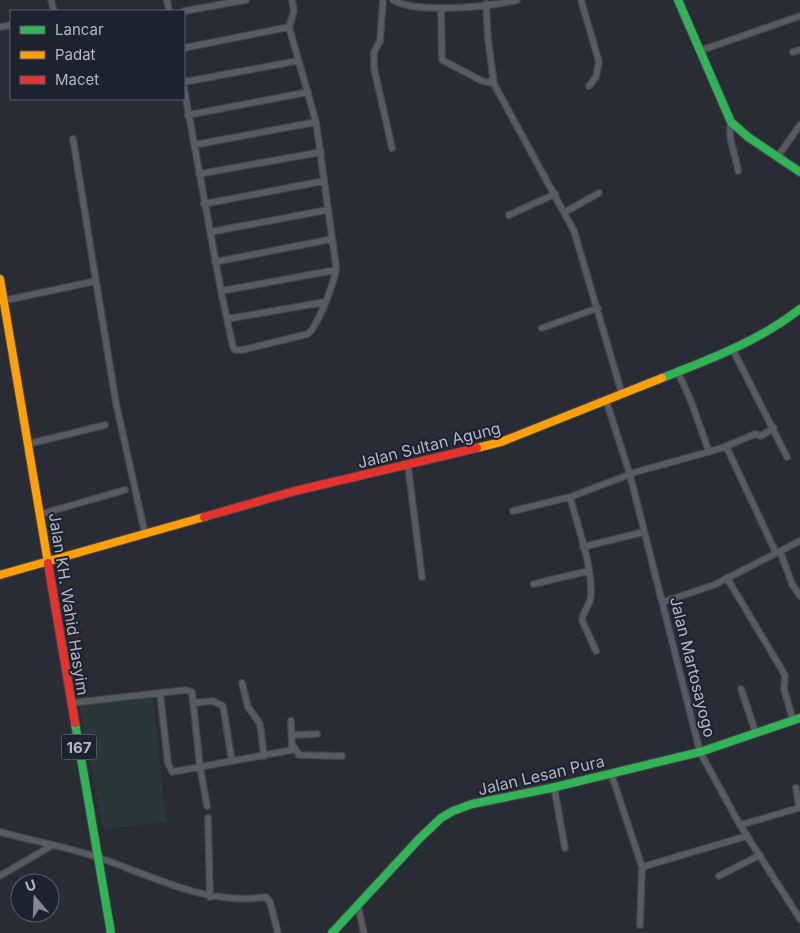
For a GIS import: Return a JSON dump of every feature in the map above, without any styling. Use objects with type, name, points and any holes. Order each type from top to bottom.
[{"type":"street","points":[[185,11],[246,0]]},
{"type":"street","points":[[185,95],[215,262],[233,347],[235,350],[242,350],[308,334],[325,302],[336,270],[316,122],[289,27],[294,11],[292,0]]},
{"type":"street","points":[[383,0],[380,41],[374,52],[374,68],[392,148]]},
{"type":"street","points":[[393,0],[411,7],[441,8],[517,0]]},
{"type":"street","points":[[581,0],[599,62],[596,77],[589,86]]},
{"type":"street","points":[[678,0],[731,122],[748,137],[800,172]]},
{"type":"street","points":[[486,4],[488,39],[494,83],[574,231],[622,394]]},
{"type":"street","points":[[441,8],[442,60],[482,81],[494,83]]},
{"type":"street","points":[[699,51],[800,16]]},
{"type":"street","points":[[185,48],[289,27]]},
{"type":"street","points":[[793,52],[800,50]]},
{"type":"street","points":[[185,82],[298,61]]},
{"type":"street","points":[[188,115],[308,92]]},
{"type":"street","points":[[194,145],[316,122]]},
{"type":"street","points":[[731,122],[729,137],[737,160],[738,171]]},
{"type":"street","points":[[778,156],[800,125]]},
{"type":"street","points":[[73,139],[114,393],[145,534]]},
{"type":"street","points":[[199,174],[321,152]]},
{"type":"street","points":[[204,204],[324,181]]},
{"type":"street","points":[[565,212],[599,192]]},
{"type":"street","points":[[509,215],[555,194]]},
{"type":"street","points":[[210,232],[327,210]]},
{"type":"street","points":[[215,262],[332,238]]},
{"type":"street","points":[[221,290],[336,270]]},
{"type":"street","name":"Jalan KH. Wahid Hasyim","points":[[0,280],[2,301],[41,514],[71,703],[111,933]]},
{"type":"street","points":[[2,301],[96,280]]},
{"type":"street","points":[[227,319],[325,302]]},
{"type":"street","points":[[542,328],[598,308]]},
{"type":"street","name":"Jalan Sultan Agung","points":[[0,575],[295,491],[408,466],[500,442],[733,350],[777,327],[800,309]]},
{"type":"street","points":[[733,350],[787,456]]},
{"type":"street","points":[[678,372],[691,401],[709,452]]},
{"type":"street","name":"Jalan Martosayogo","points":[[606,400],[630,475],[700,752],[740,825],[800,919]]},
{"type":"street","points":[[28,444],[105,425]]},
{"type":"street","points":[[513,511],[570,497],[630,475],[709,452],[755,434],[760,436],[774,428]]},
{"type":"street","points":[[726,446],[792,584],[800,596]]},
{"type":"street","points":[[408,466],[422,577]]},
{"type":"street","points":[[41,514],[125,490]]},
{"type":"street","points":[[570,497],[588,571],[591,598],[582,620],[596,651]]},
{"type":"street","points":[[583,547],[644,532]]},
{"type":"street","points":[[663,602],[701,590],[800,542]]},
{"type":"street","points":[[534,584],[588,571]]},
{"type":"street","points":[[727,578],[785,675],[784,689],[796,719]]},
{"type":"street","points":[[242,683],[248,708],[260,724],[264,756]]},
{"type":"street","points":[[741,689],[756,733]]},
{"type":"street","points":[[71,703],[189,690],[192,692],[200,767],[207,806]]},
{"type":"street","points":[[160,693],[170,770],[175,772],[264,756],[288,751],[294,747]]},
{"type":"street","points":[[194,703],[213,701],[223,706],[232,761]]},
{"type":"street","name":"Jalan Lesan Pura","points":[[332,933],[419,839],[447,814],[464,806],[611,774],[700,752],[796,719]]},
{"type":"street","points":[[291,721],[294,747],[299,755],[342,756]]},
{"type":"street","points":[[293,735],[317,734]]},
{"type":"street","points":[[611,774],[642,867],[640,925]]},
{"type":"street","points":[[554,787],[565,848]]},
{"type":"street","points":[[740,825],[799,808],[796,788]]},
{"type":"street","points":[[208,818],[210,897]]},
{"type":"street","points":[[0,832],[98,858],[210,897],[239,900],[266,897],[270,902],[278,933]]},
{"type":"street","points":[[642,867],[747,836]]},
{"type":"street","points":[[0,876],[51,846]]},
{"type":"street","points":[[719,876],[760,855]]},
{"type":"street","points":[[358,906],[364,933]]},
{"type":"shaded area","points":[[153,698],[166,822],[103,829],[79,704]]},
{"type":"traffic: fast","points":[[678,0],[731,122],[748,137],[800,172]]},
{"type":"traffic: fast","points":[[662,378],[751,340],[800,309]]},
{"type":"traffic: fast","points":[[332,933],[419,839],[441,818],[453,811],[472,804],[551,788],[700,752],[800,718]]},
{"type":"traffic: fast","points":[[75,723],[111,933]]},
{"type":"traffic: slow","points":[[0,279],[48,563]]},
{"type":"traffic: slow","points":[[477,448],[501,442],[662,378]]},
{"type":"traffic: slow","points":[[0,575],[204,517]]},
{"type":"traffic: jam","points":[[204,517],[295,491],[477,448]]},
{"type":"traffic: jam","points":[[48,563],[75,723]]}]
